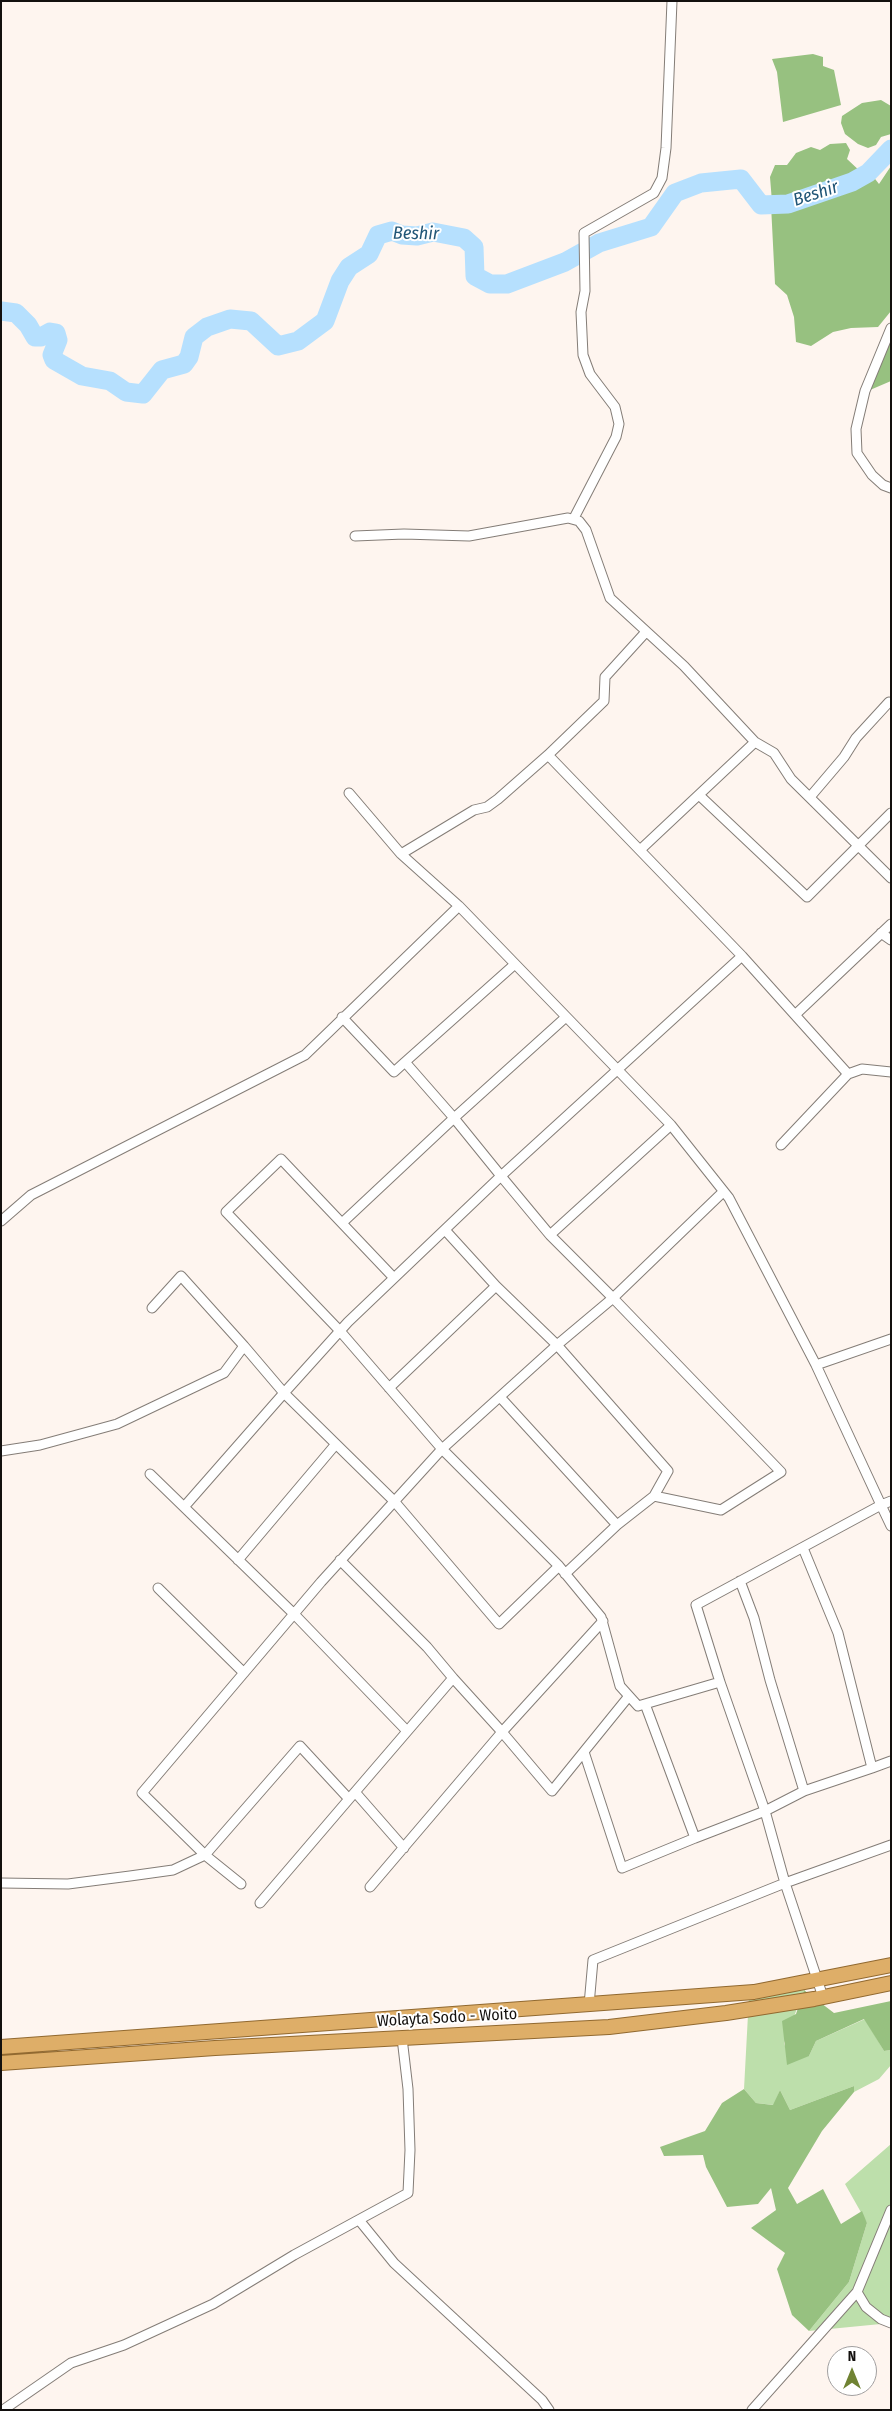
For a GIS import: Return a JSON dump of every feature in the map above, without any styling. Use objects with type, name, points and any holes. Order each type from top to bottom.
[{"type":"highway","name":"Wolayta Sodo - Woito","points":[[1,2047],[754,1992],[891,1965]]},
{"type":"highway","name":"Wolayta Sodo - Woito","points":[[1,2063],[609,2027],[726,2013],[823,1997],[891,1983]]},
{"type":"highway","points":[[546,2008],[547,2030]]},
{"type":"street","points":[[574,518],[616,437],[619,424],[615,407],[590,374],[584,355],[582,312],[585,291],[584,233],[654,193],[662,178],[666,139],[672,1]]},
{"type":"street","points":[[891,328],[865,391],[856,429],[857,453],[872,475],[883,485],[891,488]]},
{"type":"street","points":[[355,536],[404,534],[469,536],[574,518],[580,521],[586,530],[610,598],[636,621],[645,633],[684,666],[756,742],[774,753],[791,779],[891,878]]},
{"type":"street","points":[[401,854],[474,810],[487,807],[548,755],[604,701],[605,677],[645,633]]},
{"type":"street","points":[[810,797],[844,757],[856,738],[889,702]]},
{"type":"street","points":[[640,850],[756,742]]},
{"type":"street","points":[[548,755],[742,956],[848,1074]]},
{"type":"street","points":[[348,793],[401,854],[459,906],[671,1125],[729,1198],[816,1366],[891,1526]]},
{"type":"street","points":[[699,795],[807,898],[891,813]]},
{"type":"street","points":[[1,1220],[31,1195],[304,1055],[342,1017],[383,982],[459,906]]},
{"type":"street","points":[[796,1015],[891,924]]},
{"type":"street","points":[[881,934],[891,940]]},
{"type":"street","points":[[184,1507],[340,1331],[501,1176],[742,956]]},
{"type":"street","points":[[342,1017],[394,1072],[515,964]]},
{"type":"street","points":[[342,1224],[454,1118],[566,1017]]},
{"type":"street","points":[[405,1062],[550,1234],[781,1472],[721,1510],[654,1496]]},
{"type":"street","points":[[781,1145],[848,1074],[862,1069],[891,1072]]},
{"type":"street","points":[[550,1234],[671,1125]]},
{"type":"street","points":[[394,1278],[281,1159],[226,1212],[340,1331],[442,1449],[558,1566],[601,1617],[620,1686],[638,1706],[720,1682]]},
{"type":"street","points":[[241,1884],[205,1855],[142,1793],[340,1560],[442,1449],[557,1344],[613,1298],[723,1192]]},
{"type":"street","points":[[445,1230],[496,1286],[557,1344],[668,1471],[654,1496],[617,1525],[565,1574]]},
{"type":"street","points":[[152,1308],[181,1276],[284,1393],[394,1501],[499,1624],[558,1566]]},
{"type":"street","points":[[389,1388],[496,1286]]},
{"type":"street","points":[[816,1366],[891,1339]]},
{"type":"street","points":[[1,1451],[40,1445],[117,1424],[224,1373],[244,1346]]},
{"type":"street","points":[[500,1397],[617,1525]]},
{"type":"street","points":[[238,1560],[336,1444]]},
{"type":"street","points":[[150,1474],[294,1614],[407,1731]]},
{"type":"street","points":[[823,1997],[785,1883],[765,1811],[720,1682],[696,1605],[891,1501]]},
{"type":"street","points":[[803,1548],[838,1633],[872,1768]]},
{"type":"street","points":[[340,1560],[427,1647],[552,1791],[629,1696]]},
{"type":"street","points":[[740,1581],[754,1618],[770,1680],[804,1791]]},
{"type":"street","points":[[158,1588],[244,1673]]},
{"type":"street","points":[[370,1887],[502,1732],[602,1622]]},
{"type":"street","points":[[260,1903],[453,1678]]},
{"type":"street","points":[[645,1704],[695,1838]]},
{"type":"street","points":[[1,1883],[68,1884],[174,1870],[205,1855],[300,1746],[404,1848]]},
{"type":"street","points":[[584,1752],[622,1868],[765,1811],[804,1791],[891,1761]]},
{"type":"street","points":[[589,2004],[593,1960],[785,1883],[891,1845]]},
{"type":"street","points":[[3,2410],[71,2364],[124,2345],[213,2304],[294,2255],[408,2193],[410,2150],[408,2089],[402,2038]]},
{"type":"street","points":[[752,2410],[856,2292],[891,2210]]},
{"type":"street","points":[[359,2220],[394,2263],[542,2400],[549,2410]]},
{"type":"street","points":[[856,2292],[866,2307],[881,2319],[891,2323]]},
{"type":"green space","points":[[813,54],[823,57],[823,66],[834,70],[841,105],[783,122],[777,72],[772,59]]},
{"type":"green space","points":[[881,100],[891,106],[891,134],[881,137],[876,145],[868,148],[858,144],[845,134],[841,123],[842,116],[862,103]]},
{"type":"green space","points":[[846,143],[850,150],[847,159],[862,173],[854,179],[796,199],[772,202],[770,177],[775,165],[787,165],[796,153],[811,147],[820,150],[830,144]]},
{"type":"green space","points":[[891,166],[891,311],[878,327],[851,328],[833,332],[811,346],[796,342],[794,317],[787,295],[775,284],[771,205],[790,207],[872,175],[879,184]]},
{"type":"green space","points":[[891,331],[891,381],[870,390]]},
{"type":"green space","points":[[804,1990],[784,2043],[787,2052],[809,2056],[816,2041],[865,2019],[884,2051],[891,2050],[891,2065],[879,2079],[854,2092],[854,2086],[790,2110],[780,2090],[774,2105],[756,2103],[744,2089],[749,1996]]},
{"type":"green space","points":[[804,1990],[834,2013],[891,2001],[891,2050],[884,2051],[864,2019],[816,2041],[809,2056],[787,2065],[782,2021],[796,2014]]},
{"type":"green space","points":[[854,2086],[854,2092],[822,2131],[788,2188],[797,2204],[823,2189],[841,2224],[862,2211],[867,2223],[849,2282],[809,2331],[792,2315],[777,2269],[785,2253],[751,2228],[776,2210],[771,2188],[758,2204],[727,2207],[706,2167],[703,2155],[664,2156],[660,2147],[705,2131],[722,2103],[744,2089],[756,2103],[773,2105],[780,2090],[790,2110]]},
{"type":"green space","points":[[891,2144],[891,2323],[809,2331],[849,2282],[867,2223],[845,2184]]},
{"type":"waterway","name":"Beshir","points":[[1,311],[16,313],[28,325],[35,337],[41,337],[50,332],[56,333],[58,340],[52,355],[54,360],[82,376],[110,381],[126,392],[143,394],[162,370],[184,364],[189,357],[194,337],[207,327],[230,319],[251,321],[278,346],[298,341],[325,321],[340,281],[349,267],[369,254],[378,235],[392,231],[402,235],[417,236],[433,232],[464,238],[474,247],[475,276],[490,284],[507,284],[565,262],[599,243],[651,227],[675,193],[701,183],[741,179],[761,205],[788,204],[852,182],[868,173],[891,149]]}]
